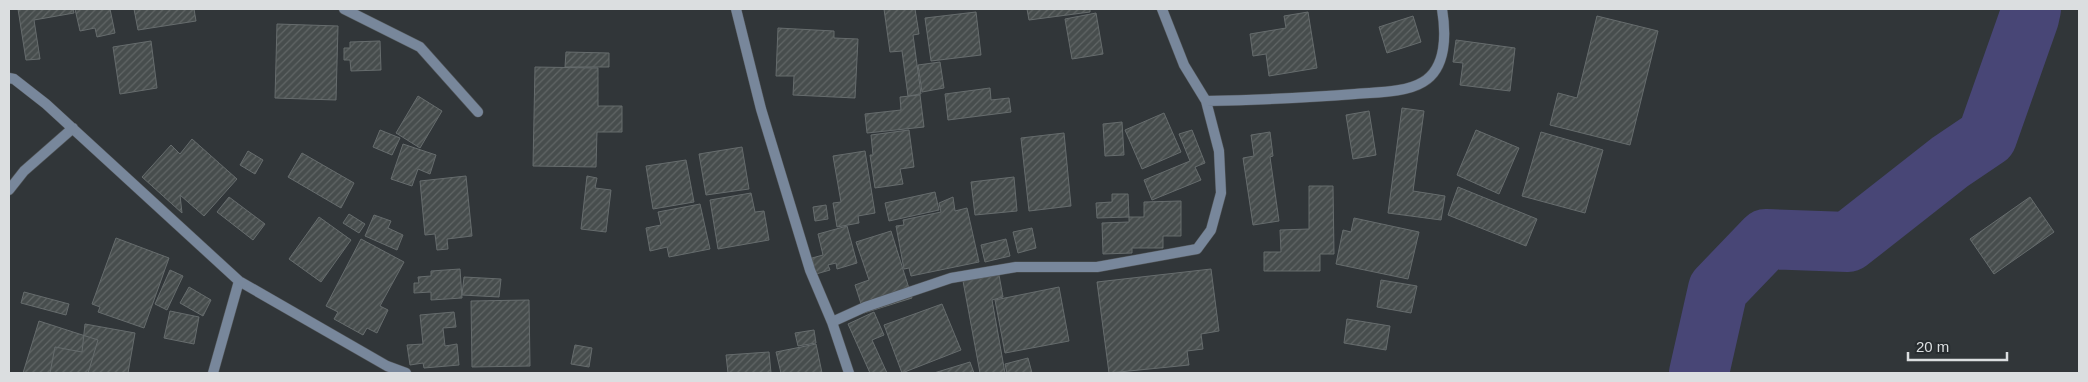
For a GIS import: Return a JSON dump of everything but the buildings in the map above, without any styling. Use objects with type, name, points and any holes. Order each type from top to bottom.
[{"type":"street","points":[[344,9],[420,47],[478,112]]},
{"type":"street","points":[[736,9],[761,109],[810,270],[832,322],[849,373]]},
{"type":"street","points":[[832,322],[865,308],[951,278],[1016,268],[1097,267],[1197,249],[1211,230],[1221,193],[1219,151],[1206,101],[1184,65],[1162,9]]},
{"type":"street","points":[[1206,101],[1295,99],[1395,91],[1423,82],[1438,65],[1444,50],[1442,9]]},
{"type":"street","points":[[9,78],[14,79],[46,104],[239,281],[387,366],[406,373]]},
{"type":"street","points":[[9,190],[24,171],[73,128]]},
{"type":"street","points":[[213,373],[239,281]]},
{"type":"waterway","points":[[1699,373],[1718,289],[1766,239],[1848,242],[1950,162],[1987,137],[2031,9]]}]
